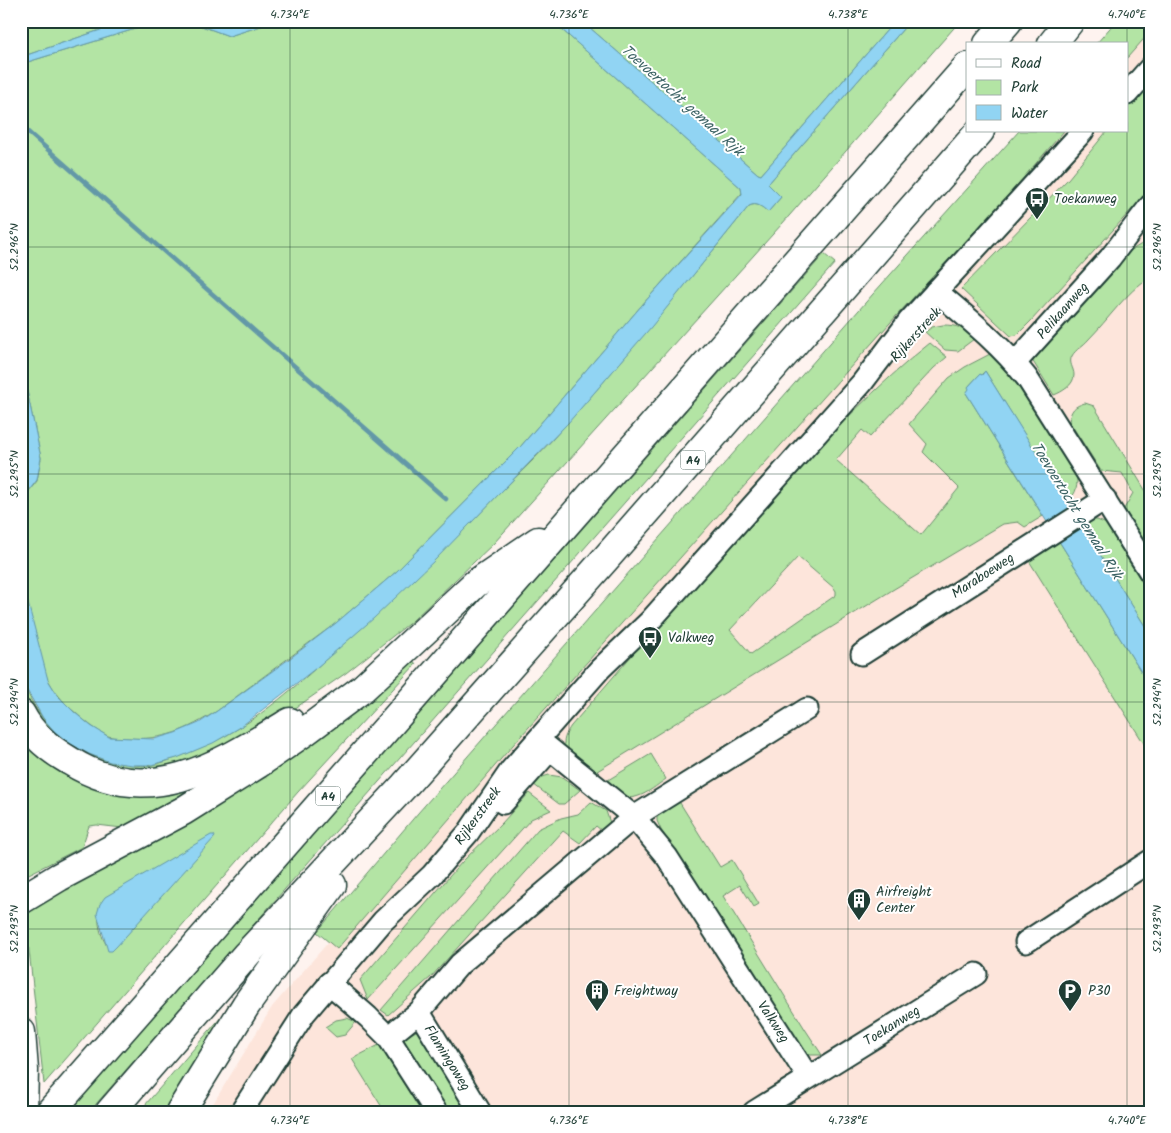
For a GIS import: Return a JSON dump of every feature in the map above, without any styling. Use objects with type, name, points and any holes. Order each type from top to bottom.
[{"type":"highway","points":[[990,42],[1008,21]]},
{"type":"highway","points":[[1054,42],[1070,21]]},
{"type":"highway","name":"A4","points":[[50,1112],[966,68]]},
{"type":"highway","name":"A4","points":[[110,1112],[248,954],[404,786],[828,307],[979,132]]},
{"type":"highway","name":"A4","points":[[21,900],[59,877],[183,811],[258,764],[362,689],[475,584],[571,519]]},
{"type":"highway","name":"A4","points":[[21,714],[53,751],[85,771],[112,779],[140,784],[174,780],[204,770],[239,752],[400,654]]},
{"type":"highway","name":"A4","points":[[180,1112],[246,1005],[404,786]]},
{"type":"highway","points":[[21,1032],[24,1070],[24,1112]]},
{"type":"street","points":[[1128,81],[1150,56]]},
{"type":"street","points":[[1128,93],[1150,68]]},
{"type":"street","name":"Rijkerstreek","points":[[253,1112],[334,988],[544,745],[942,296],[1082,132]]},
{"type":"street","name":"Rijkerstreek","points":[[942,296],[1051,186],[1095,132]]},
{"type":"street","name":"Pelikaanweg","points":[[1015,363],[1110,258],[1150,206]]},
{"type":"street","name":"Pelikaanweg","points":[[1110,258],[1150,226]]},
{"type":"street","points":[[942,296],[1015,363],[1034,388],[1150,572]]},
{"type":"street","name":"Maraboeweg","points":[[862,654],[1105,499]]},
{"type":"street","points":[[419,1012],[460,964],[634,817],[807,709]]},
{"type":"street","name":"Valkweg","points":[[544,745],[634,817],[667,857],[808,1077]]},
{"type":"street","points":[[1026,942],[1150,861]]},
{"type":"street","name":"Toekanweg","points":[[808,1077],[976,974]]},
{"type":"street","points":[[334,988],[388,1037],[436,1112]]},
{"type":"street","name":"Rijkerstreek","points":[[241,1112],[304,1014],[334,988]]},
{"type":"street","name":"Flamingoweg","points":[[388,1037],[419,1012],[480,1112]]},
{"type":"street","points":[[754,1112],[808,1077]]},
{"type":"shaded area","points":[[1150,21],[1150,1112],[208,1112],[272,1007],[596,634],[1041,132],[1128,132],[1128,43]]},
{"type":"green space","points":[[21,21],[127,21],[21,57]]},
{"type":"green space","points":[[161,21],[188,21],[229,36],[277,21],[552,21],[741,188],[742,193],[642,305],[521,446],[397,571],[336,623],[206,718],[185,729],[163,736],[120,738],[108,736],[100,732],[66,704],[53,688],[43,668],[21,576],[21,501],[37,481],[41,458],[21,362],[21,64]]},
{"type":"green space","points":[[582,21],[895,21],[761,175]]},
{"type":"green space","points":[[910,21],[960,21],[782,224],[494,543],[412,621],[346,673],[281,718],[173,775],[85,765],[21,704],[21,677],[39,712],[47,723],[66,741],[91,755],[142,766],[179,757],[223,737],[252,720],[304,678],[401,592],[542,450],[638,342],[749,206],[757,205],[768,212],[781,197],[768,184]]},
{"type":"green space","points":[[1116,21],[1150,21],[1150,32],[1128,57],[1128,42],[1098,42]]},
{"type":"green space","points":[[1150,79],[1150,189],[1031,321],[1017,335],[1011,336],[961,289],[1068,179],[1106,132],[1128,132],[1128,106]]},
{"type":"green space","points":[[1018,132],[1063,132],[513,745],[337,949],[317,932],[418,813],[873,294]]},
{"type":"green space","points":[[1150,239],[1150,277],[1125,298],[1096,332],[1073,354],[1071,359],[1074,375],[1072,382],[1064,390],[1054,395],[1032,360],[1125,254]]},
{"type":"green space","points":[[824,254],[835,263],[89,1112],[69,1112]]},
{"type":"green space","points":[[943,325],[960,328],[968,332],[974,339],[958,351],[945,350],[925,332],[932,327]]},
{"type":"green space","points":[[930,343],[947,357],[934,368],[870,437],[862,430],[836,460],[921,535],[959,488],[923,452],[927,444],[909,424],[949,378],[990,354],[1019,382],[1077,478],[1074,494],[1066,501],[985,371],[968,387],[970,389],[966,393],[1043,516],[1025,527],[1018,522],[1003,524],[594,773],[565,750],[565,737],[571,726],[702,574],[836,429],[910,359]],"holes":[[[798,557],[834,588],[836,595],[751,654],[730,630]]]},
{"type":"green space","points":[[1085,403],[1094,406],[1150,498],[1150,551],[1124,509],[1133,493],[1122,473],[1101,471],[1069,421],[1074,409]]},
{"type":"green space","points":[[1086,520],[1097,520],[1107,524],[1150,595],[1150,634],[1080,523]]},
{"type":"green space","points":[[1057,538],[1150,686],[1150,753],[1026,556]]},
{"type":"green space","points":[[411,658],[416,664],[298,792],[44,1084],[24,906]],"holes":[[[214,837],[112,951],[104,941],[100,929],[98,916],[100,904]]]},
{"type":"green space","points":[[21,725],[51,755],[184,781],[190,790],[122,828],[89,826],[82,847],[21,878]]},
{"type":"green space","points":[[651,754],[666,779],[644,794],[632,798],[625,797],[615,793],[603,783]]},
{"type":"green space","points":[[549,775],[562,777],[580,790],[564,804],[559,804],[529,781]]},
{"type":"green space","points":[[529,793],[551,810],[531,819],[368,1000],[360,980],[462,862],[502,823]]},
{"type":"green space","points":[[675,795],[720,867],[732,860],[759,904],[754,907],[740,885],[723,896],[822,1055],[807,1055],[803,1052],[661,830],[657,821],[657,814]]},
{"type":"green space","points":[[591,802],[606,811],[610,823],[608,828],[602,831],[596,826],[580,843],[563,831],[431,977],[388,1015],[381,1010],[538,829],[561,818],[578,814]]},
{"type":"green space","points":[[229,1008],[171,1112],[139,1112]]},
{"type":"green space","points":[[347,1018],[356,1022],[345,1035],[336,1037],[325,1027],[336,1020]]},
{"type":"green space","points":[[421,1028],[474,1112],[445,1112],[401,1040]]},
{"type":"green space","points":[[379,1045],[419,1108],[419,1112],[385,1112],[352,1059]]},
{"type":"water","points":[[127,21],[161,21],[21,64],[21,57]]},
{"type":"water","points":[[188,21],[216,21],[228,26],[246,21],[277,21],[229,36]]},
{"type":"water","points":[[552,21],[582,21],[761,175],[895,21],[910,21],[768,184],[781,197],[768,212],[757,205],[749,206],[652,326],[568,423],[435,560],[374,618],[316,668],[239,728],[213,743],[177,758],[151,765],[132,765],[110,762],[70,744],[55,732],[43,718],[21,677],[21,576],[48,680],[58,696],[74,712],[91,726],[109,737],[154,739],[199,723],[336,623],[397,571],[521,446],[642,305],[742,194],[741,188]]},
{"type":"water","points":[[21,362],[41,458],[37,480],[21,501]]},
{"type":"water","points":[[985,371],[1150,634],[1150,686],[966,393],[969,389],[968,387]]},
{"type":"water","points":[[211,835],[215,837],[117,946],[112,951],[108,951],[97,914],[100,904],[105,897]]},
{"type":"waterway","points":[[21,126],[446,499]]},
{"type":"place","name":"Toekanweg","points":[[1037,220]]},
{"type":"place","name":"Valkweg","points":[[650,659]]},
{"type":"place","name":"Airfreight Center","points":[[859,921]]},
{"type":"place","name":"Freightway","points":[[597,1012]]},
{"type":"place","name":"P30","points":[[1070,1012]]},
{"type":"water label","name":"Toevoertocht gemaal Rijk","points":[[682,101]]},
{"type":"water label","name":"Toevoertocht gemaal Rijk","points":[[1076,511]]}]
